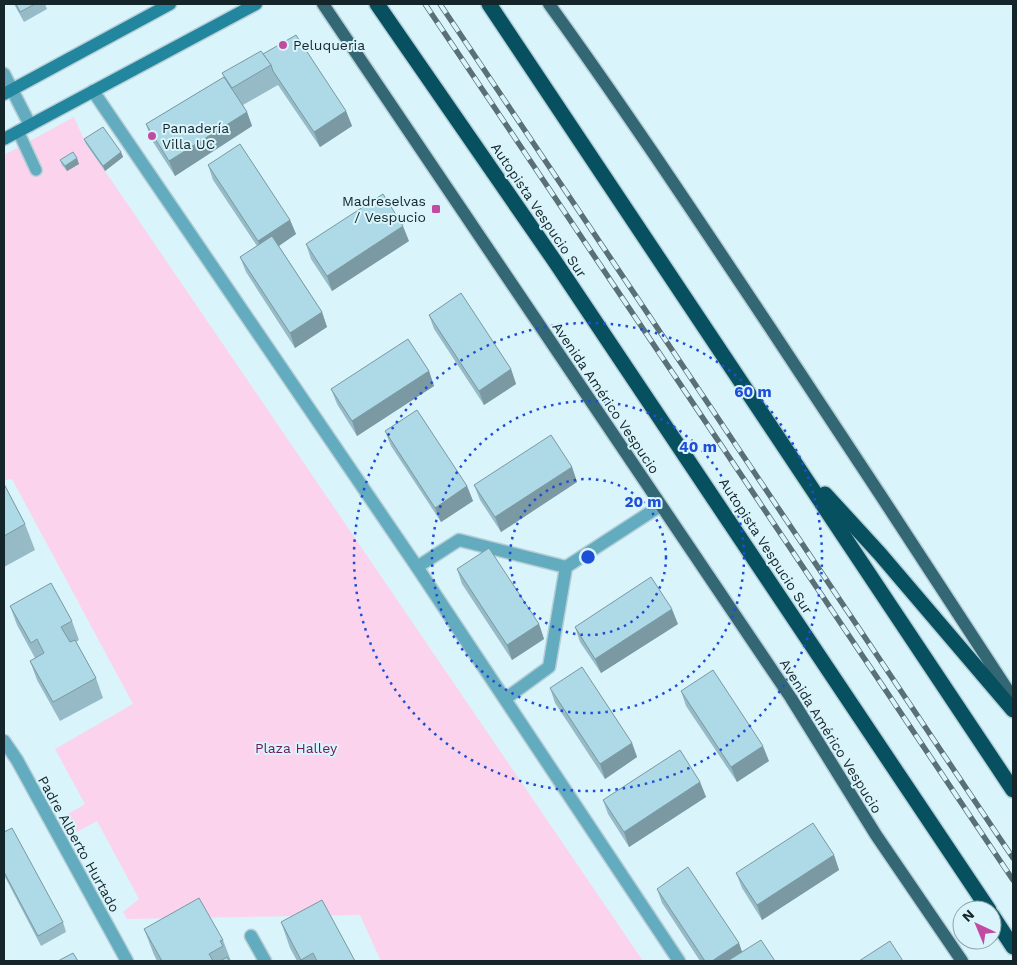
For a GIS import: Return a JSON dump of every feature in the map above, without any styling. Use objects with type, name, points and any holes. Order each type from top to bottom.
[{"type":"highway","name":"Autopista Vespucio Sur","points":[[377,4],[560,268],[982,900]]},
{"type":"highway","points":[[488,4],[1013,790]]},
{"type":"highway","points":[[793,460],[880,554],[1013,710]]},
{"type":"highway","points":[[1002,930],[1013,946]]},
{"type":"main road","name":"Avenida Américo Vespucio","points":[[323,4],[791,698],[876,835],[962,961]]},
{"type":"main road","points":[[549,4],[688,204],[898,520],[1013,698]]},
{"type":"street","points":[[8,92],[170,4]]},
{"type":"street","points":[[4,139],[256,4]]},
{"type":"street","points":[[4,74],[8,92],[30,125]]},
{"type":"street","points":[[93,91],[417,567],[679,961]]},
{"type":"street","points":[[417,567],[460,540],[566,567],[660,506]]},
{"type":"street","points":[[505,699],[550,667],[566,567]]},
{"type":"street","name":"Padre Alberto Hurtado","points":[[4,742],[16,760],[126,961]]},
{"type":"street","points":[[251,936],[265,961]]},
{"type":"lane","points":[[18,131],[36,170]]},
{"type":"green space","name":"Plaza Halley","points":[[74,117],[86,144],[643,961],[381,961],[360,915],[127,919],[123,912],[139,899],[97,821],[77,832],[68,814],[85,804],[55,749],[133,704],[12,479],[4,480],[4,155]]},
{"type":"building","points":[[16,4],[35,4],[20,12]]},
{"type":"building","points":[[296,35],[346,111],[314,132],[263,54]]},
{"type":"building","points":[[261,51],[271,65],[232,88],[222,73]]},
{"type":"building","points":[[224,77],[247,112],[169,161],[146,124]]},
{"type":"building","points":[[103,127],[121,152],[103,166],[84,139]]},
{"type":"building","points":[[240,144],[290,220],[258,241],[208,165]]},
{"type":"building","points":[[73,152],[77,158],[65,166],[60,160]]},
{"type":"building","points":[[383,194],[403,226],[327,276],[306,244]]},
{"type":"building","points":[[272,236],[322,312],[290,333],[240,257]]},
{"type":"building","points":[[461,293],[511,369],[479,391],[429,315]]},
{"type":"building","points":[[408,339],[429,371],[352,421],[331,389]]},
{"type":"building","points":[[417,410],[467,486],[435,508],[385,431]]},
{"type":"building","points":[[551,435],[572,467],[495,517],[474,485]]},
{"type":"building","points":[[4,484],[25,524],[4,536]]},
{"type":"building","points":[[489,548],[539,624],[507,645],[457,569]]},
{"type":"building","points":[[651,577],[672,609],[595,659],[575,627]]},
{"type":"building","points":[[51,583],[72,621],[61,627],[70,642],[75,640],[96,678],[53,702],[30,661],[44,653],[37,639],[31,643],[10,606]]},
{"type":"building","points":[[582,667],[632,743],[600,764],[550,688]]},
{"type":"building","points":[[713,670],[763,746],[731,767],[681,691]]},
{"type":"building","points":[[680,750],[700,782],[624,832],[603,800]]},
{"type":"building","points":[[813,823],[834,855],[757,905],[736,873]]},
{"type":"building","points":[[12,828],[63,922],[38,936],[4,872],[4,832]]},
{"type":"building","points":[[688,867],[739,943],[712,961],[705,961],[657,889]]},
{"type":"building","points":[[199,898],[223,940],[220,941],[223,946],[209,954],[213,961],[162,961],[144,929]]},
{"type":"building","points":[[322,900],[355,961],[317,961],[313,953],[301,960],[281,922]]},
{"type":"building","points":[[761,940],[775,961],[729,960]]},
{"type":"building","points":[[890,941],[903,961],[859,961]]},
{"type":"building","points":[[73,953],[78,961],[58,961]]},
{"type":"building","points":[[227,957],[229,961],[220,961]]},
{"type":"railway","points":[[425,4],[1013,880]]},
{"type":"railway","points":[[440,4],[1013,858]]},
{"type":"place","name":"Peluqueria","points":[[283,45]]},
{"type":"place","name":"Panadería Villa UC","points":[[152,136]]},
{"type":"place","name":"Madreselvas / Vespucio","points":[[436,209]]}]
